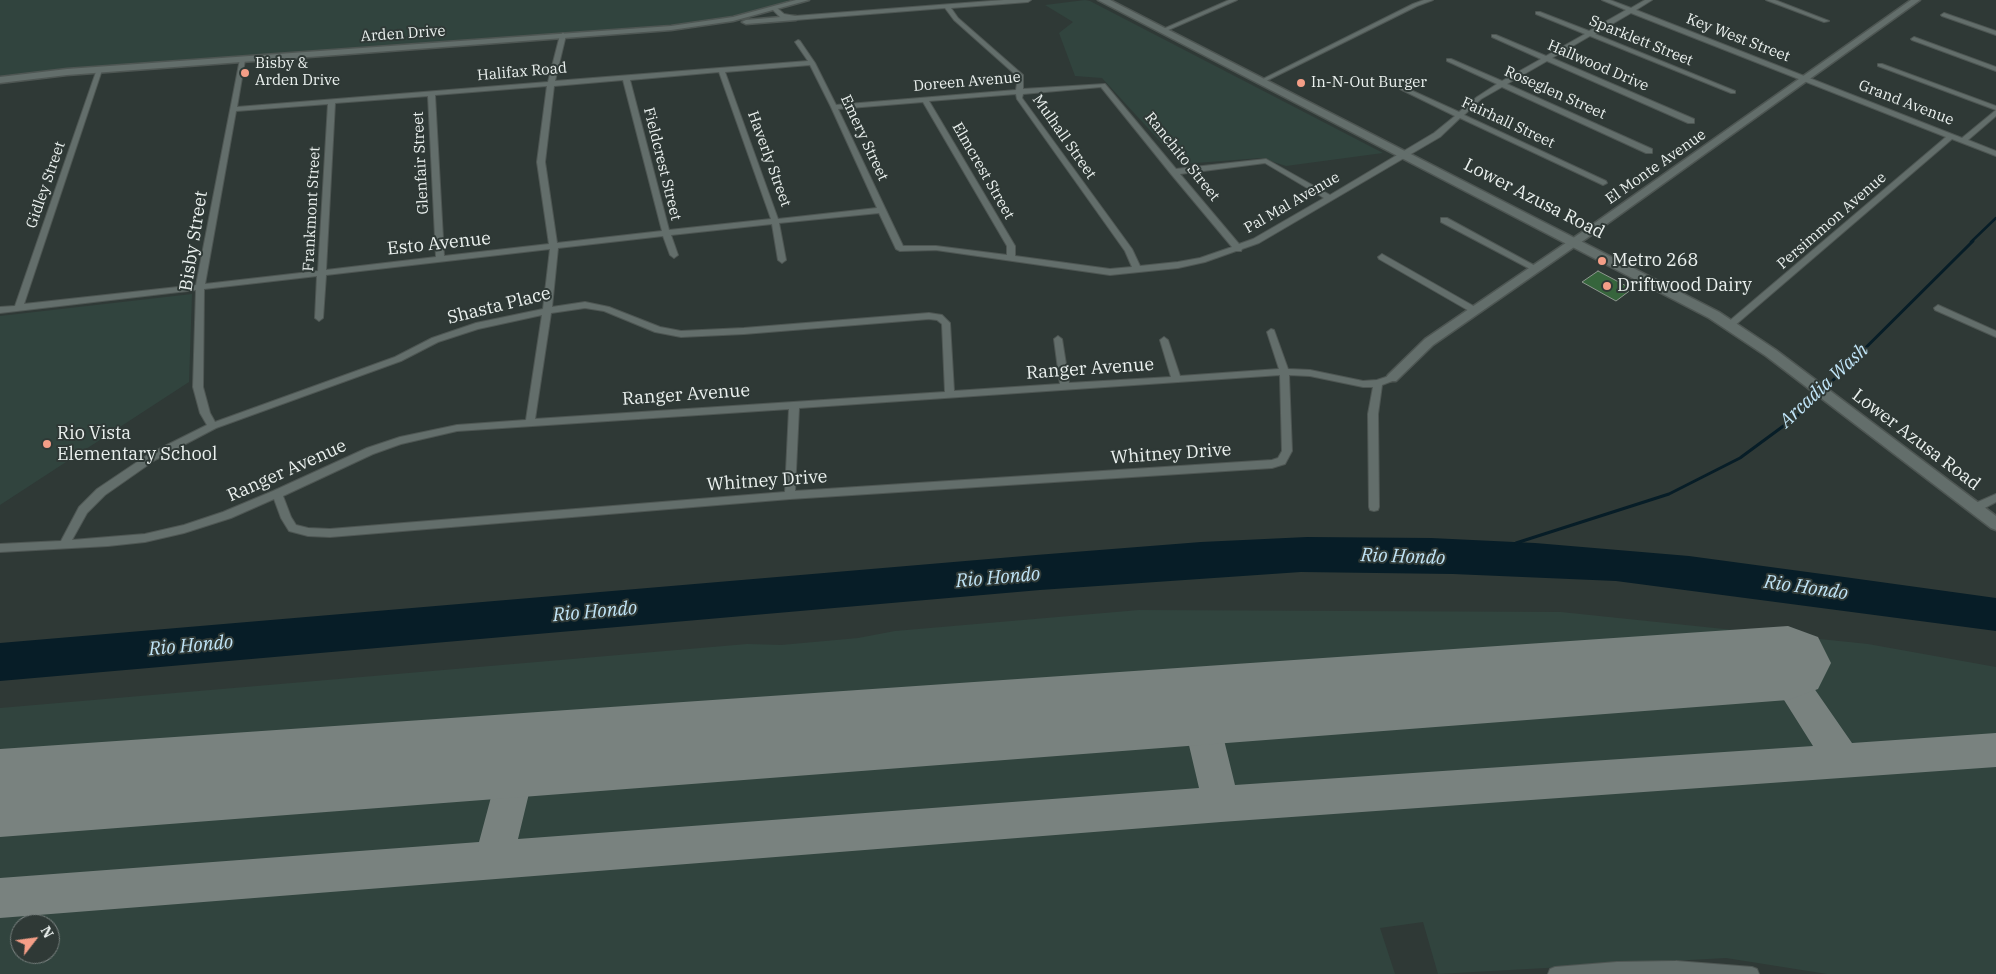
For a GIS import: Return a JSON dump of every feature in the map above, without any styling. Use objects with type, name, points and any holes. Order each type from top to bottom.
[{"type":"main road","name":"Lower Azusa Road","points":[[1103,0],[1669,290],[1730,325],[1996,524]]},
{"type":"street","name":"Arden Drive","points":[[0,80],[99,70],[694,25],[734,19],[805,0]]},
{"type":"street","points":[[694,25],[1028,0]]},
{"type":"street","points":[[1164,30],[1234,0]]},
{"type":"street","points":[[1262,81],[1415,5],[1430,0]]},
{"type":"street","name":"Key West Street","points":[[1605,0],[1806,78]]},
{"type":"street","name":"Pal Mal Avenue","points":[[900,249],[936,248],[1110,272],[1138,270],[1202,260],[1238,249],[1256,241],[1404,155],[1437,135],[1479,98],[1649,0]]},
{"type":"street","points":[[1769,0],[1826,21]]},
{"type":"street","name":"El Monte Avenue","points":[[1392,378],[1429,342],[1575,242],[1916,0]]},
{"type":"street","name":"Mulhall Street","points":[[946,6],[956,19],[1021,76],[1019,98],[1129,251],[1138,270]]},
{"type":"street","points":[[775,9],[782,16],[793,18]]},
{"type":"street","name":"Sparklett Street","points":[[1538,13],[1733,92]]},
{"type":"street","points":[[1944,15],[1996,33]]},
{"type":"street","points":[[530,422],[547,310],[554,247],[541,162],[551,84],[563,35]]},
{"type":"street","name":"Hallwood Drive","points":[[1494,36],[1691,121]]},
{"type":"street","points":[[1914,39],[1996,69]]},
{"type":"street","name":"Emery Street","points":[[798,42],[812,63],[834,107],[900,249]]},
{"type":"street","name":"Bisby Street","points":[[213,426],[204,413],[198,387],[200,288],[242,60]]},
{"type":"street","name":"Roseglen Street","points":[[1449,60],[1649,151]]},
{"type":"street","name":"Halifax Road","points":[[233,109],[812,63]]},
{"type":"street","points":[[1880,65],[1996,108]]},
{"type":"street","name":"Gidley Street","points":[[18,308],[99,70]]},
{"type":"street","name":"Haverly Street","points":[[721,70],[775,221],[782,260]]},
{"type":"street","name":"Fieldcrest Street","points":[[626,78],[666,233],[674,256]]},
{"type":"street","name":"Grand Avenue","points":[[1806,78],[1996,154]]},
{"type":"street","name":"Doreen Avenue","points":[[834,107],[1102,85]]},
{"type":"street","name":"Ranchito Street","points":[[1102,85],[1238,249]]},
{"type":"street","name":"Fairhall Street","points":[[1402,88],[1603,183]]},
{"type":"street","name":"Glenfair Street","points":[[431,94],[440,260]]},
{"type":"street","name":"Elmcrest Street","points":[[924,100],[1011,246],[1011,258]]},
{"type":"street","name":"Frankmont Street","points":[[319,318],[332,102]]},
{"type":"street","points":[[1963,141],[1996,112]]},
{"type":"street","name":"Persimmon Avenue","points":[[1730,325],[1952,136]]},
{"type":"street","points":[[1174,172],[1266,161],[1330,198]]},
{"type":"street","name":"Esto Avenue","points":[[0,310],[882,210]]},
{"type":"street","points":[[1444,220],[1535,268]]},
{"type":"street","points":[[1382,257],[1474,310]]},
{"type":"street","name":"Shasta Place","points":[[64,544],[83,510],[101,492],[152,457],[213,426],[390,362],[435,340],[476,326],[547,310],[585,304],[606,309],[658,330],[681,334],[744,331],[930,316],[939,317],[946,324],[950,395]]},
{"type":"street","points":[[1938,308],[1996,334]]},
{"type":"street","points":[[1271,332],[1284,372]]},
{"type":"street","points":[[1058,339],[1065,387]]},
{"type":"street","points":[[1164,340],[1176,380]]},
{"type":"street","name":"Ranger Avenue","points":[[0,548],[145,538],[184,529],[227,515],[370,451],[400,441],[457,428],[1284,372],[1310,373],[1364,384],[1378,383],[1392,378]]},
{"type":"street","name":"Whitney Drive","points":[[277,494],[286,518],[293,528],[308,532],[330,533],[790,495],[1272,464],[1282,461],[1287,451],[1284,372]]},
{"type":"street","points":[[1374,507],[1373,414],[1378,383]]},
{"type":"street","points":[[790,495],[794,405]]},
{"type":"street","points":[[1975,508],[1996,498]]},
{"type":"street","points":[[1555,974],[1617,969],[1676,968],[1752,974]]},
{"type":"shaded area","points":[[0,0],[789,1],[775,5],[775,9],[694,25],[0,80]]},
{"type":"shaded area","points":[[1085,0],[1383,153],[1286,166],[1261,158],[1183,164],[1179,162],[1102,78],[1075,76],[1059,33],[1073,22],[1045,5]]},
{"type":"shaded area","name":"Rio Vista Elementary School","points":[[192,294],[189,382],[0,505],[0,316]]},
{"type":"shaded area","points":[[1139,610],[1561,612],[1868,644],[1996,667],[1996,974],[1827,974],[1726,958],[1438,974],[1423,922],[1380,928],[1395,974],[0,974],[0,708],[747,644],[781,645],[858,638],[895,631]]},
{"type":"water","name":"Rio Hondo","points":[[1307,537],[1431,538],[1535,543],[1689,556],[1837,576],[1996,598],[1996,631],[1616,581],[1453,574],[1301,572],[1040,590],[0,681],[0,643],[1036,555],[1201,542]]},
{"type":"building","name":"Driftwood Dairy","points":[[1598,271],[1632,289],[1616,301],[1582,282]]},
{"type":"waterway","name":"Arcadia Wash","points":[[1971,242],[1996,218]]},
{"type":"waterway","name":"Arcadia Wash","points":[[1516,543],[1669,494],[1740,458],[1797,416],[1973,241]]},
{"type":"taxiway","points":[[1779,665],[1842,759]]},
{"type":"taxiway","points":[[1198,707],[1221,804]]},
{"type":"taxiway","points":[[1221,804],[1996,750]]},
{"type":"taxiway","points":[[493,860],[520,756]]},
{"type":"taxiway","points":[[493,860],[1221,804]]},
{"type":"taxiway","points":[[0,898],[493,860]]},
{"type":"runway","points":[[0,793],[1788,663]]},
{"type":"place","name":"Bisby & Arden Drive","points":[[245,73]]},
{"type":"place","name":"In-N-Out Burger","points":[[1301,83]]},
{"type":"place","name":"Metro 268","points":[[1602,261]]},
{"type":"place","name":"Driftwood Dairy","points":[[1607,286]]},
{"type":"place","name":"Rio Vista Elementary School","points":[[47,444]]}]
